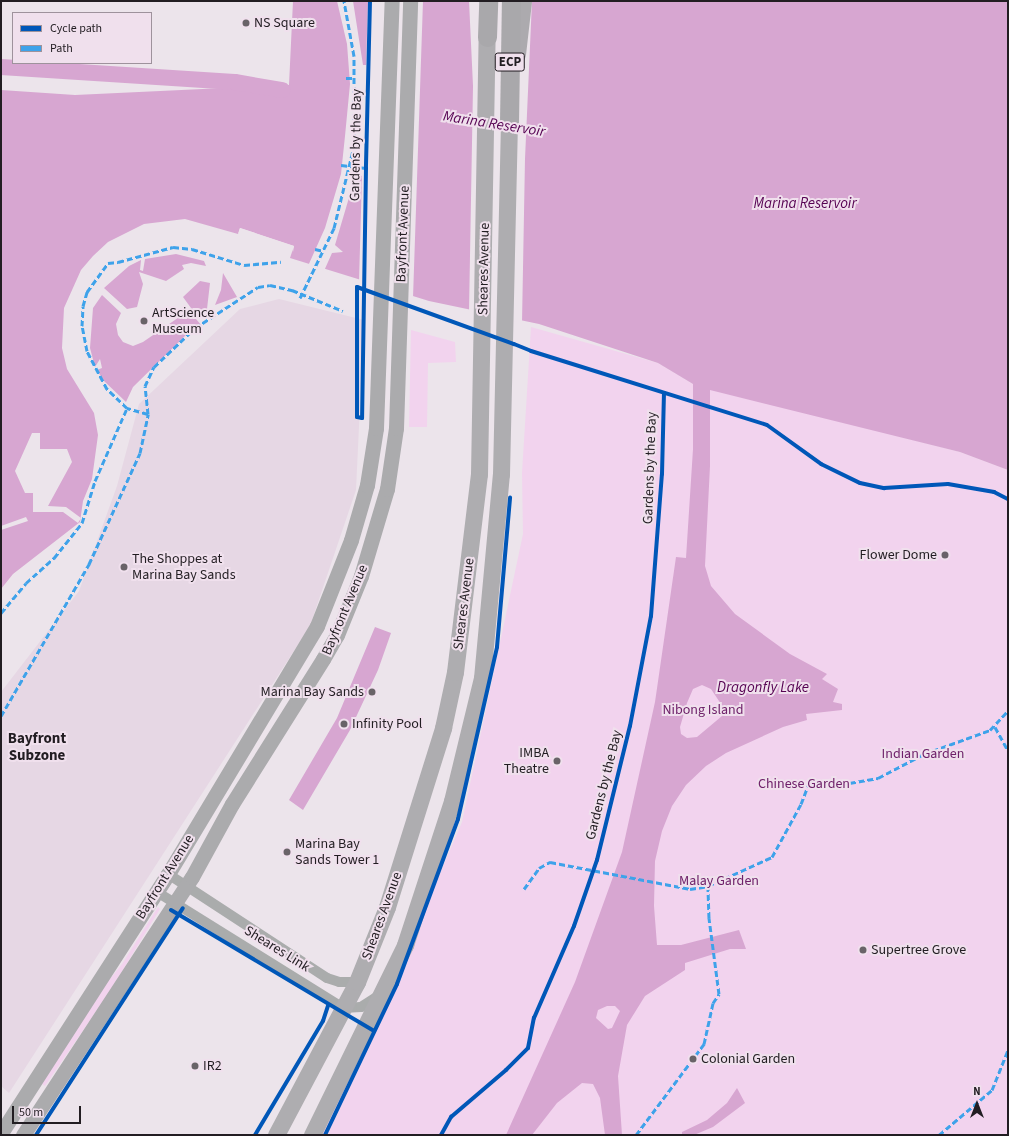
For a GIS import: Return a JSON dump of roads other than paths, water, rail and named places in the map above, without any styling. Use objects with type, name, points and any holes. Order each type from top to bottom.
[{"type":"highway","points":[[482,1],[487,37]]},
{"type":"highway","name":"ECP","points":[[487,37],[488,1]]},
{"type":"highway","name":"ECP","points":[[509,123],[511,1]]},
{"type":"highway","points":[[509,123],[524,1]]},
{"type":"main road","name":"Bayfront Avenue","points":[[1,1133],[75,1023],[168,874],[317,626],[343,565],[365,496],[377,413],[392,1]]},
{"type":"main road","name":"Bayfront Avenue","points":[[23,1135],[187,886],[232,804],[337,635],[361,576],[382,508],[398,414],[410,1]]},
{"type":"main road","name":"Sheares Avenue","points":[[276,1135],[357,982],[387,907],[443,728],[455,672],[479,474],[487,37]]},
{"type":"main road","name":"Sheares Avenue","points":[[312,1135],[385,992],[416,915],[452,801],[470,735],[482,678],[501,474],[509,123]]},
{"type":"street","name":"Sheares Link","points":[[168,874],[327,978],[339,982],[357,982]]},
{"type":"street","name":"Sheares Link","points":[[157,892],[343,1008]]},
{"type":"street","points":[[343,1008],[361,1007],[385,992]]},
{"type":"water","name":"Marina Reservoir","points":[[293,1],[1008,1],[1008,470],[960,452],[710,390],[710,466],[705,566],[711,586],[735,614],[790,654],[827,674],[822,679],[838,689],[833,702],[842,704],[842,710],[806,714],[807,720],[783,727],[726,753],[706,766],[686,785],[672,806],[662,831],[655,861],[654,906],[657,945],[681,945],[739,930],[746,949],[730,949],[685,963],[685,970],[645,996],[627,1025],[618,1076],[622,1135],[605,1135],[600,1098],[593,1084],[582,1083],[557,1103],[532,1135],[506,1135],[575,982],[622,852],[655,702],[676,557],[686,558],[693,449],[693,384],[658,363],[539,324],[429,301],[290,258],[294,246],[240,228],[238,234],[185,219],[144,224],[108,242],[93,256],[81,270],[64,308],[62,348],[67,369],[94,413],[98,435],[92,479],[83,501],[80,522],[13,574],[1,589],[1,90],[75,95],[289,85]],"holes":[[[702,685],[711,689],[723,707],[722,716],[697,737],[687,738],[681,734],[680,727],[693,689]],[[607,1006],[615,1006],[620,1011],[612,1028],[608,1029],[596,1018],[598,1010]]]},
{"type":"water","points":[[176,254],[204,261],[206,266],[191,263],[182,265],[184,269],[166,281],[139,272],[143,284],[137,307],[127,309],[104,288],[129,266],[141,260],[140,270],[143,271],[145,259]]},
{"type":"water","points":[[223,273],[237,297],[215,305],[221,290]]},
{"type":"water","points":[[200,281],[210,283],[207,309],[190,312],[202,326],[186,335],[133,387],[126,402],[103,380],[97,370],[102,368],[100,359],[95,367],[90,348],[93,308],[102,295],[121,313],[116,324],[118,335],[123,342],[133,346],[143,342],[188,311],[191,308],[183,297]]},
{"type":"water","name":"Infinity Pool","points":[[375,627],[391,633],[378,670],[350,730],[303,810],[289,800],[337,718]]},
{"type":"water","points":[[737,1088],[745,1103],[713,1127],[694,1135],[682,1135],[682,1132],[707,1120],[727,1103]]},
{"type":"waterway","name":"Marina Reservoir","points":[[1,67],[235,82],[282,90]]},
{"type":"place","name":"NS Square","points":[[246,23]]},
{"type":"place","name":"ArtScience Museum","points":[[144,321]]},
{"type":"place","name":"Flower Dome","points":[[945,555]]},
{"type":"place","name":"The Shoppes at Marina Bay Sands","points":[[124,567]]},
{"type":"place","name":"Marina Bay Sands","points":[[372,692]]},
{"type":"place","name":"Infinity Pool","points":[[344,724]]},
{"type":"place","name":"IMBA Theatre","points":[[557,761]]},
{"type":"place","name":"Marina Bay Sands Tower 1","points":[[287,852]]},
{"type":"place","name":"Supertree Grove","points":[[863,950]]},
{"type":"place","name":"Colonial Garden","points":[[693,1059]]},
{"type":"place","name":"IR2","points":[[195,1066]]},
{"type":"district","name":"Bayfront Subzone","points":[[37,746]]},
{"type":"water label","name":"Dragonfly Lake","points":[[763,688]]},
{"type":"park label","name":"Nibong Island","points":[[703,710]]},
{"type":"park label","name":"Indian Garden","points":[[923,754]]},
{"type":"park label","name":"Chinese Garden","points":[[804,784]]},
{"type":"park label","name":"Malay Garden","points":[[719,881]]}]
